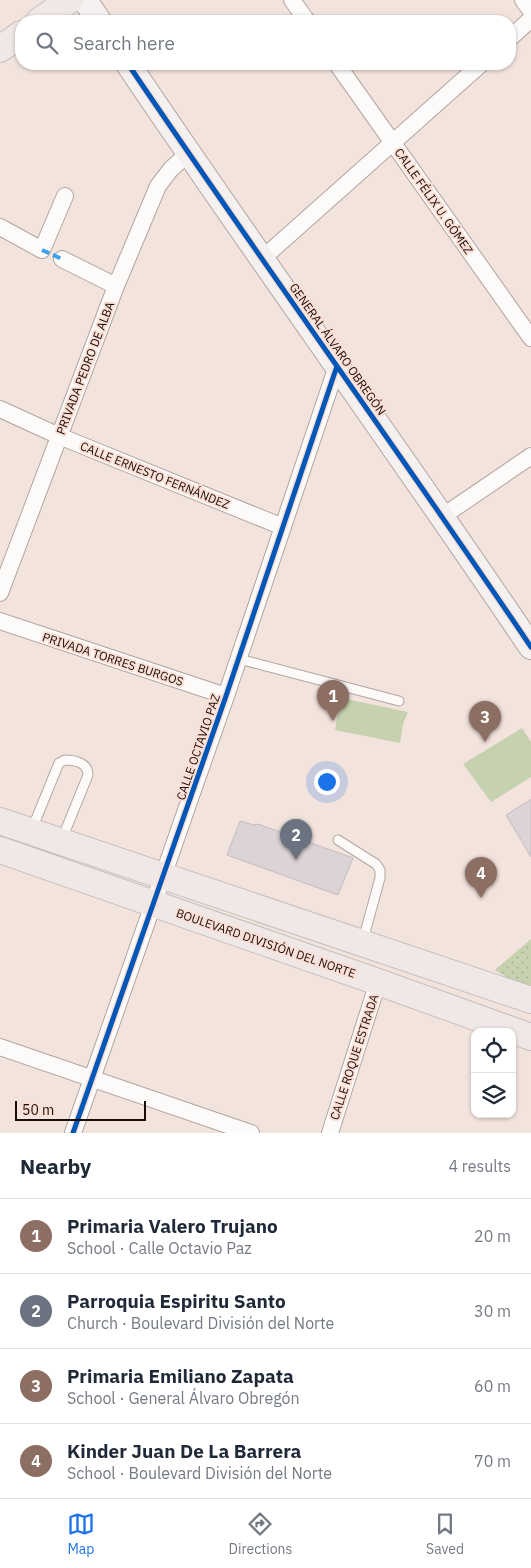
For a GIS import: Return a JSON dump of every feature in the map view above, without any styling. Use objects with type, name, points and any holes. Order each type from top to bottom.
[{"type":"main road","points":[[48,15],[70,0]]},
{"type":"main road","points":[[0,49],[15,38]]},
{"type":"main road","points":[[0,821],[531,1000]]},
{"type":"main road","name":"BOULEVARD DIVISIÓN DEL NORTE","points":[[0,850],[531,1037]]},
{"type":"street","points":[[85,0],[95,15]]},
{"type":"street","points":[[292,0],[303,15]]},
{"type":"street","points":[[523,0],[531,11]]},
{"type":"street","points":[[516,33],[531,19]]},
{"type":"street","name":"GENERAL ÁLVARO OBREGÓN","points":[[132,70],[531,647]]},
{"type":"street","name":"CALLE FÉLIX U. GÓMEZ","points":[[341,70],[531,338]]},
{"type":"street","points":[[262,258],[474,70]]},
{"type":"street","name":"PRIVADA PEDRO DE ALBA","points":[[0,593],[116,286],[158,186],[170,169],[189,154]]},
{"type":"street","points":[[0,227],[42,250],[65,196]]},
{"type":"street","points":[[62,259],[116,286]]},
{"type":"street","name":"CALLE OCTAVIO PAZ","points":[[73,1133],[239,659],[337,366]]},
{"type":"street","name":"CALLE ERNESTO FERNÁNDEZ","points":[[0,409],[59,436],[283,527]]},
{"type":"street","points":[[442,516],[531,456]]},
{"type":"street","name":"PRIVADA TORRES BURGOS","points":[[0,621],[226,696]]},
{"type":"street","name":"CALLE ROQUE ESTRADA","points":[[330,1133],[378,982]]},
{"type":"street","points":[[0,1047],[251,1133]]},
{"type":"lane","points":[[239,659],[399,701]]},
{"type":"lane","points":[[31,831],[59,763],[65,760],[80,762],[88,770],[88,775],[61,842]]},
{"type":"lane","points":[[338,840],[376,864],[380,870],[380,878],[362,943]]},
{"type":"green space","points":[[341,698],[408,712],[403,724],[400,743],[335,730]]},
{"type":"green space","points":[[522,728],[531,742],[531,777],[491,802],[463,764]]},
{"type":"green space","points":[[531,939],[531,991],[495,970]]},
{"type":"building","points":[[531,799],[531,857],[506,815]]},
{"type":"building","points":[[240,821],[254,825],[258,824],[353,858],[338,895],[227,855]]},
{"type":"marked path","points":[[42,250],[62,259]]},
{"type":"cycle path","points":[[132,70],[531,647]]},
{"type":"cycle path","points":[[73,1133],[226,696],[337,366]]},
{"type":"place","name":"Primaria Valero Trujano","points":[[333,721]]},
{"type":"place","name":"Primaria Emiliano Zapata","points":[[485,742]]},
{"type":"place","name":"Parroquia Espiritu Santo","points":[[296,860]]},
{"type":"place","name":"Kinder Juan De La Barrera","points":[[481,898]]}]
